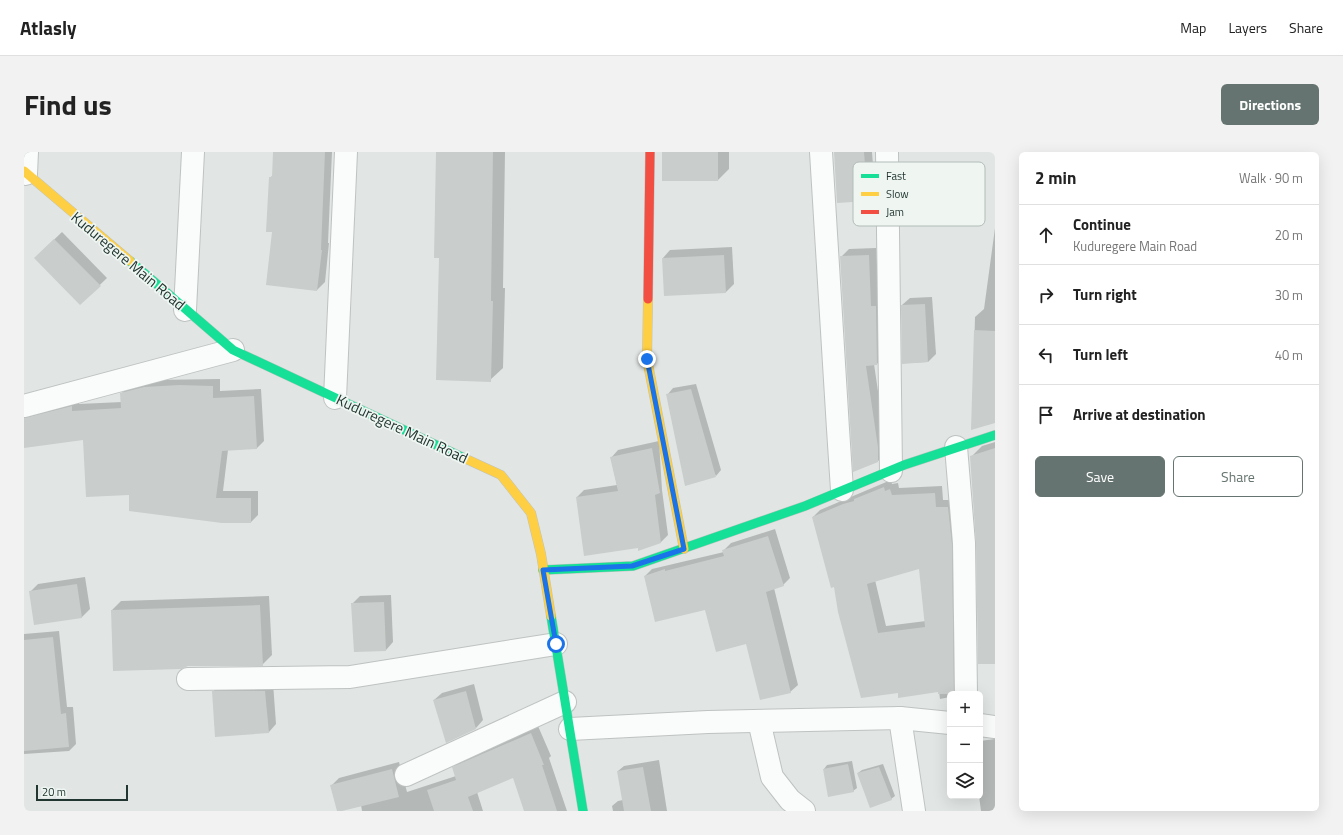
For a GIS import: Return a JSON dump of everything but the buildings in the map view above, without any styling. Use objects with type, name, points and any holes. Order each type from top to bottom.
[{"type":"street","points":[[25,173],[27,152]]},
{"type":"street","points":[[185,310],[192,152]]},
{"type":"street","points":[[335,398],[346,152]]},
{"type":"street","points":[[650,152],[647,359],[684,549]]},
{"type":"street","points":[[821,152],[842,490]]},
{"type":"street","points":[[887,152],[887,162]]},
{"type":"street","name":"Kuduregere Main Road","points":[[25,173],[233,350],[501,475],[531,513],[541,554],[584,811]]},
{"type":"street","points":[[888,226],[891,470]]},
{"type":"street","points":[[24,406],[233,350]]},
{"type":"street","points":[[543,570],[632,566],[805,506],[891,470],[995,435]]},
{"type":"street","points":[[956,447],[964,543],[966,691]]},
{"type":"street","points":[[188,679],[350,677],[556,644]]},
{"type":"street","points":[[406,774],[565,702]]},
{"type":"street","points":[[570,729],[759,721],[900,718],[947,722]]},
{"type":"street","points":[[900,718],[914,811]]},
{"type":"street","points":[[759,721],[772,777],[790,800],[803,811]]},
{"type":"street","points":[[983,725],[995,727]]},
{"type":"traffic: fast","points":[[130,261],[233,350],[464,458]]},
{"type":"traffic: fast","points":[[543,570],[633,566],[805,506],[904,465],[995,435]]},
{"type":"traffic: fast","points":[[551,616],[583,811]]},
{"type":"traffic: slow","points":[[24,171],[130,261]]},
{"type":"traffic: slow","points":[[648,299],[647,359],[684,549]]},
{"type":"traffic: slow","points":[[464,458],[501,475],[531,513],[541,554],[551,616]]},
{"type":"traffic: jam","points":[[648,299],[650,152]]},
{"type":"route","points":[[556,644],[543,570],[632,566],[684,549],[647,359]]}]
